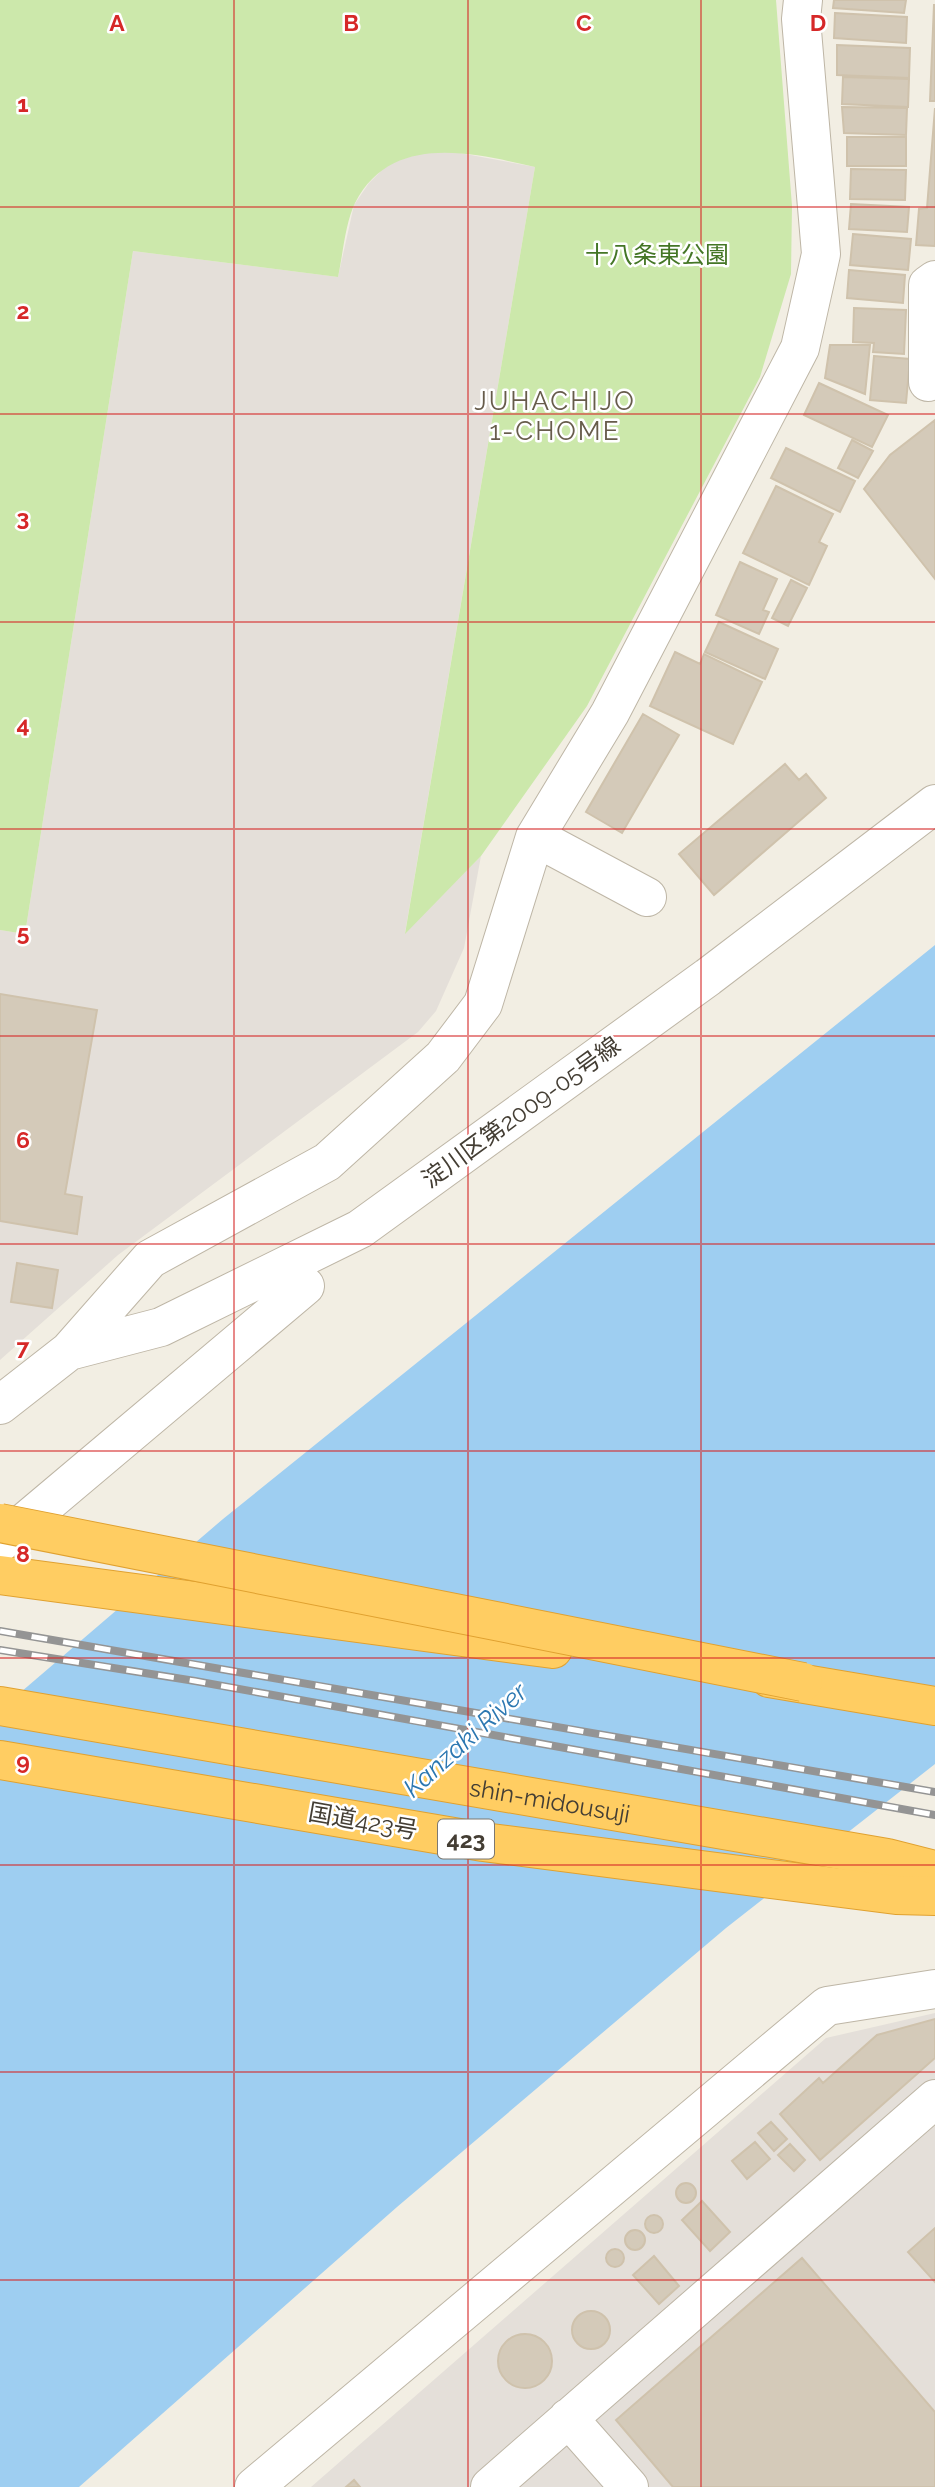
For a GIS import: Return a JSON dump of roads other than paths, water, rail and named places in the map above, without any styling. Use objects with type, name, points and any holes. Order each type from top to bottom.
[{"type":"highway","points":[[0,1523],[935,1706]]},
{"type":"highway","points":[[0,1575],[803,1682]]},
{"type":"highway","name":"shin-midousuji","points":[[0,1706],[887,1858],[935,1870]]},
{"type":"highway","name":"国道423号","points":[[0,1760],[483,1842],[895,1895],[935,1896]]},
{"type":"street","points":[[0,1405],[69,1350],[150,1259],[327,1162],[443,1056],[483,1004],[535,837],[610,713],[800,348],[821,254],[801,19],[803,0]]},
{"type":"street","points":[[929,382],[928,285],[935,280]]},
{"type":"street","name":"淀川区第2009-05号線","points":[[69,1350],[161,1327],[360,1229],[698,985],[935,804]]},
{"type":"street","points":[[535,837],[647,897]]},
{"type":"street","points":[[0,1543],[305,1286]]},
{"type":"street","points":[[254,2487],[827,2006],[935,1989]]},
{"type":"street","points":[[490,2487],[935,2099]]},
{"type":"street","points":[[568,2418],[629,2487]]},
{"type":"water","name":"Kanzaki River","points":[[935,945],[935,1764],[726,1928],[397,2207],[79,2487],[0,2487],[0,1710],[223,1519]]},
{"type":"railway","points":[[0,1631],[935,1792]]},
{"type":"railway","points":[[0,1650],[195,1681],[935,1815]]},
{"type":"district","name":"JUHACHIJO 1-CHOME","points":[[555,416]]},
{"type":"park label","name":"十八条東公園","points":[[657,254]]}]
